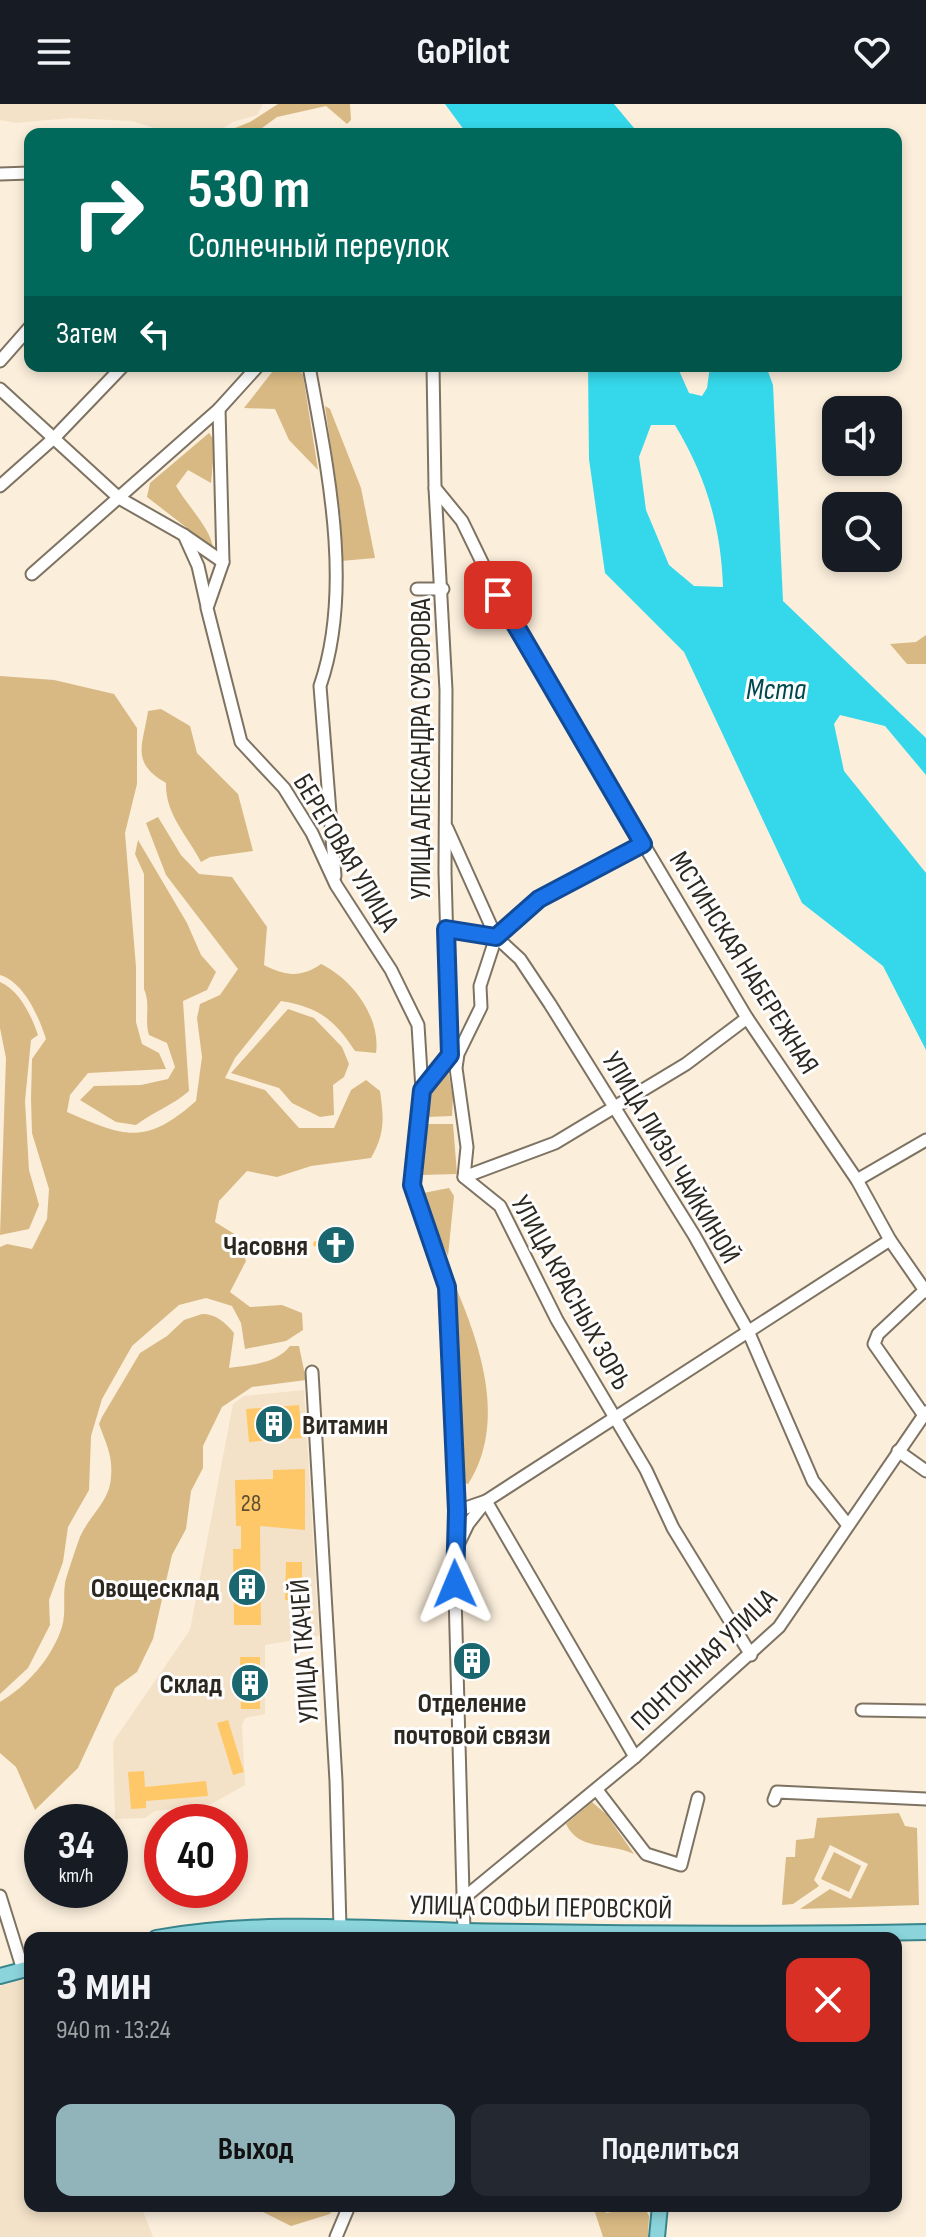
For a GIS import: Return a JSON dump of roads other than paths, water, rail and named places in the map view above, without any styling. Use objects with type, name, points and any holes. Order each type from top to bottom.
[{"type":"main road","name":"УЛИЦА СОФЬИ ПЕРОВСКОЙ","points":[[189,1932],[340,1928],[505,1932]]},
{"type":"main road","name":"УЛИЦА СОФЬИ ПЕРОВСКОЙ","points":[[902,1932],[926,1932]]},
{"type":"main road","points":[[0,1976],[24,1970]]},
{"type":"main road","points":[[657,2237],[659,2212]]},
{"type":"street","points":[[0,174],[24,173]]},
{"type":"street","points":[[0,361],[24,334]]},
{"type":"street","points":[[0,486],[54,438],[117,372]]},
{"type":"street","points":[[32,574],[219,409],[253,372]]},
{"type":"street","points":[[310,372],[330,496],[336,616],[330,657],[320,686],[336,885]]},
{"type":"street","name":"УЛИЦА АЛЕКСАНДРА СУВОРОВА","points":[[422,1090],[450,1055],[443,589],[435,488],[433,372]]},
{"type":"street","points":[[0,389],[119,498],[184,535],[223,562]]},
{"type":"street","points":[[207,608],[223,562],[219,409]]},
{"type":"street","name":"МСТИНСКАЯ НАБЕРЕЖНАЯ","points":[[435,488],[462,521],[510,620],[747,1018],[857,1180],[890,1240],[926,1291]]},
{"type":"street","name":"БЕРЕГОВАЯ УЛИЦА","points":[[184,535],[198,566],[241,742],[284,788],[312,833],[336,885],[391,970],[418,1025],[422,1090]]},
{"type":"street","points":[[417,589],[443,589]]},
{"type":"street","name":"УЛИЦА ЛИЗЫ ЧАЙКИНОЙ","points":[[445,822],[496,937],[520,959],[616,1107],[748,1331],[813,1481],[847,1524]]},
{"type":"street","points":[[643,844],[539,899],[496,937],[480,986],[481,1007],[458,1054],[456,1068],[467,1147],[464,1177],[555,1143],[686,1064],[747,1018]]},
{"type":"street","points":[[446,929],[496,937]]},
{"type":"street","points":[[422,1090],[412,1185],[447,1287],[457,1511],[454,1556],[464,1931]]},
{"type":"street","points":[[857,1180],[926,1140]]},
{"type":"street","name":"УЛИЦА КРАСНЫХ ЗОРЬ","points":[[464,1177],[500,1206],[557,1320],[646,1470],[673,1528],[751,1655]]},
{"type":"street","points":[[457,1511],[486,1501],[890,1240]]},
{"type":"street","points":[[925,1413],[874,1344],[878,1334],[926,1291]]},
{"type":"street","name":"УЛИЦА ТКАЧЕЙ","points":[[312,1372],[336,1781],[340,1928]]},
{"type":"street","name":"ПОНТОННАЯ УЛИЦА","points":[[465,1897],[597,1790],[779,1627],[925,1413]]},
{"type":"street","points":[[898,1451],[926,1471]]},
{"type":"street","points":[[454,1556],[468,1524],[486,1501]]},
{"type":"street","points":[[486,1501],[635,1757]]},
{"type":"street","points":[[862,1710],[926,1711]]},
{"type":"street","points":[[597,1790],[646,1854],[681,1865],[698,1798]]},
{"type":"street","points":[[774,1800],[777,1792],[926,1799]]},
{"type":"street","points":[[0,1896],[24,1963]]},
{"type":"street","points":[[336,2237],[346,2212]]},
{"type":"water","points":[[445,104],[614,104],[634,128],[463,128]]},
{"type":"water","name":"Мста","points":[[588,372],[680,372],[689,393],[702,396],[707,388],[709,372],[768,372],[773,385],[783,601],[926,738],[926,775],[885,726],[840,715],[834,724],[844,771],[926,873],[926,1050],[883,966],[802,903],[684,652],[605,573],[589,459]],"holes":[[[651,425],[675,425],[710,503],[719,544],[723,587],[694,586],[669,565],[646,510],[639,457]]]},
{"type":"place","name":"Часовня","points":[[336,1245]]},
{"type":"place","name":"Витамин","points":[[274,1424]]},
{"type":"place","name":"Овощесклад","points":[[247,1587]]},
{"type":"place","name":"Отделение почтовой связи","points":[[472,1661]]},
{"type":"place","name":"Склад","points":[[250,1683]]}]
